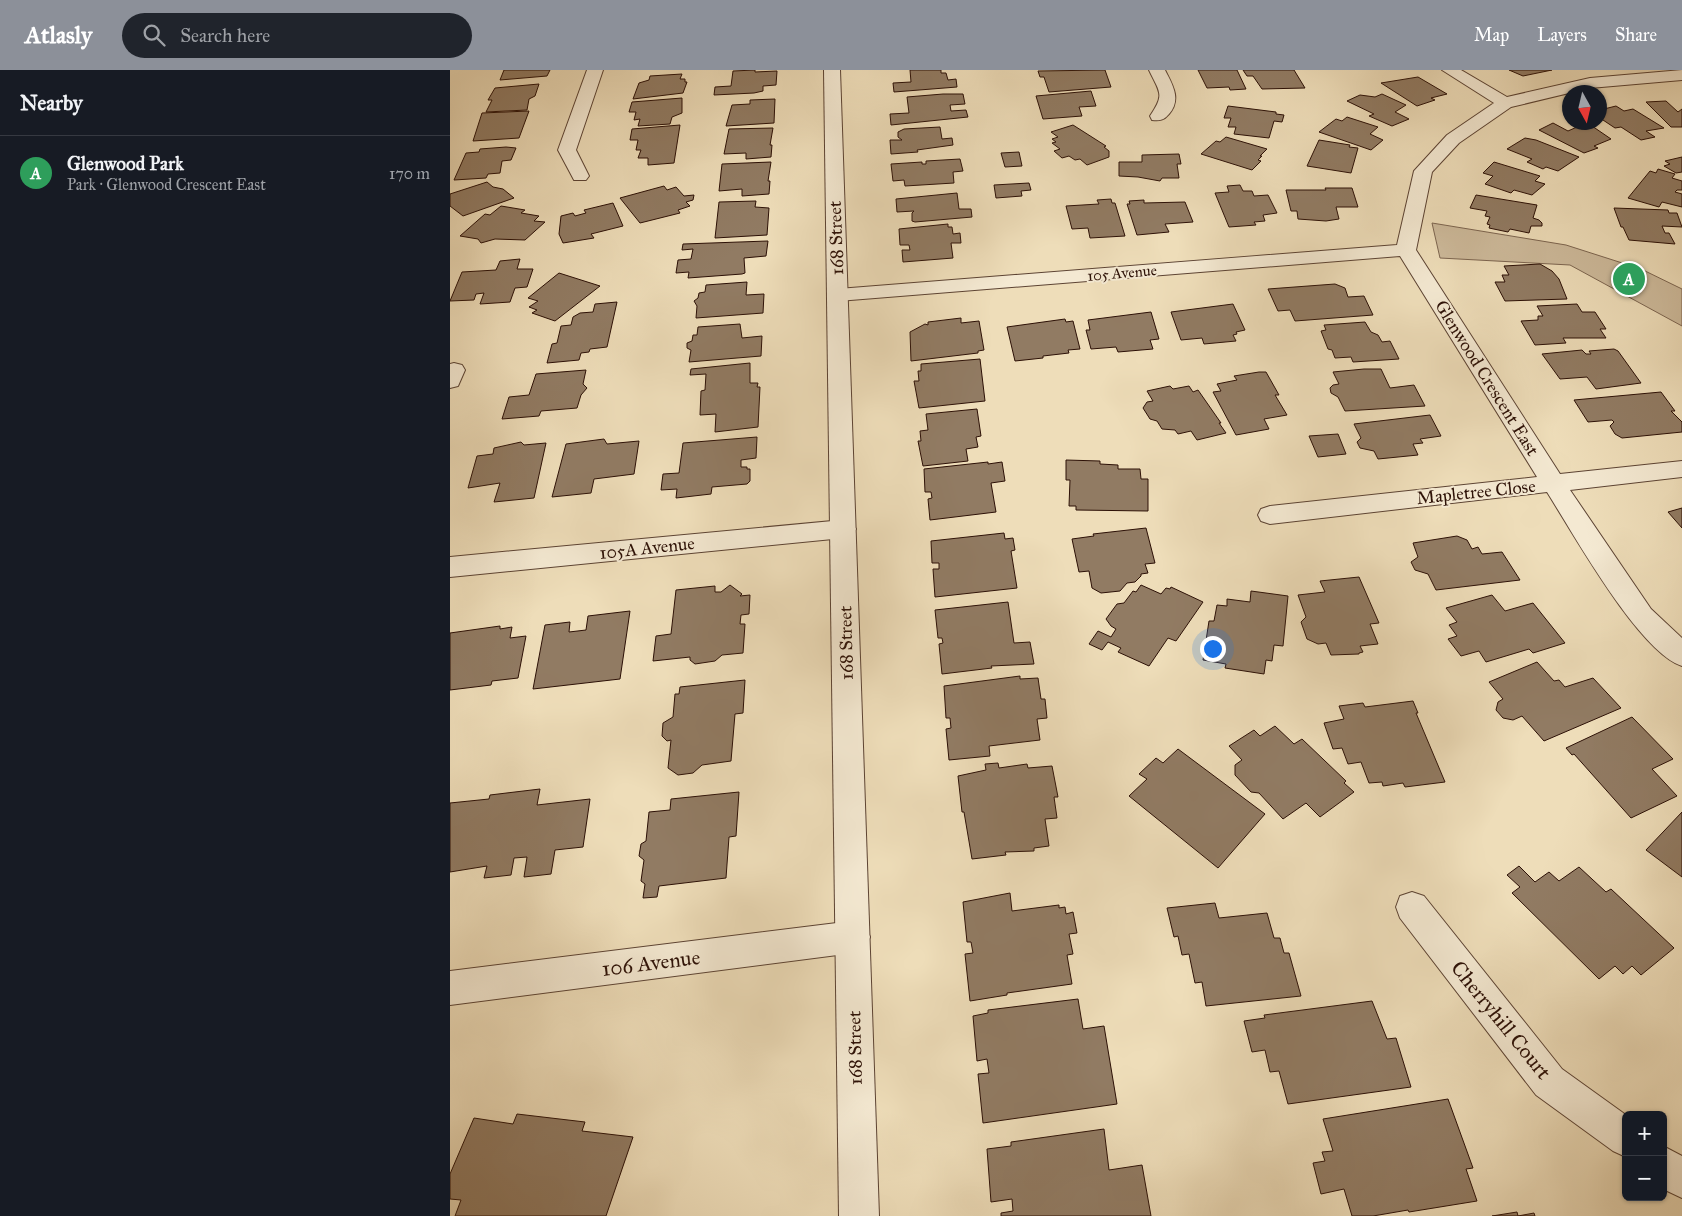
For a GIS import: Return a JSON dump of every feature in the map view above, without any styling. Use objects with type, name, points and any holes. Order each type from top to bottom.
[{"type":"street","points":[[580,176],[567,150],[596,70]]},
{"type":"street","name":"168 Street","points":[[832,70],[859,1216]]},
{"type":"street","points":[[1157,70],[1168,95],[1169,102],[1165,110],[1158,116]]},
{"type":"street","points":[[1450,70],[1505,103]]},
{"type":"street","points":[[1406,250],[1423,171],[1453,139],[1505,103],[1590,83],[1682,75]]},
{"type":"street","name":"105 Avenue","points":[[838,296],[1406,250]]},
{"type":"street","name":"Glenwood Crescent East","points":[[1406,250],[1553,483],[1641,616],[1682,655]]},
{"type":"street","name":"Mapletree Close","points":[[1270,515],[1682,469]]},
{"type":"street","name":"105A Avenue","points":[[450,567],[843,529]]},
{"type":"street","name":"Cherryhill Court","points":[[1412,907],[1549,1082],[1622,1135]]},
{"type":"street","name":"106 Avenue","points":[[450,988],[853,937]]},
{"type":"street","points":[[1667,1168],[1682,1179]]},
{"type":"shaded area","points":[[1432,223],[1566,245],[1641,269],[1682,289],[1682,326],[1570,265],[1440,258]]},
{"type":"building","points":[[504,70],[550,70],[547,76],[500,80]]},
{"type":"building","points":[[755,70],[755,72],[777,71],[776,85],[763,86],[763,91],[754,93],[714,95],[715,87],[731,86],[733,71]]},
{"type":"building","points":[[910,70],[941,70],[941,73],[946,73],[948,80],[956,79],[957,87],[894,92],[893,83],[911,82]]},
{"type":"building","points":[[1105,70],[1111,87],[1049,92],[1044,77],[1040,77],[1038,71]]},
{"type":"building","points":[[1198,70],[1237,70],[1246,89],[1230,90],[1229,87],[1207,88]]},
{"type":"building","points":[[1243,70],[1294,70],[1305,88],[1262,89],[1253,76],[1247,76]]},
{"type":"building","points":[[1509,70],[1552,70],[1523,76]]},
{"type":"building","points":[[682,74],[680,79],[685,79],[685,82],[687,82],[683,93],[633,99],[639,83],[649,80],[650,76]]},
{"type":"building","points":[[1418,77],[1447,94],[1431,98],[1435,100],[1417,106],[1381,83]]},
{"type":"building","points":[[539,84],[535,96],[529,99],[527,110],[486,112],[492,100],[488,100],[495,88]]},
{"type":"building","points":[[1091,91],[1096,106],[1079,107],[1082,116],[1043,119],[1036,96]]},
{"type":"building","points":[[963,94],[965,104],[950,105],[951,111],[966,110],[968,117],[891,125],[890,114],[909,113],[907,97]]},
{"type":"building","points":[[1382,94],[1406,105],[1395,112],[1409,119],[1392,126],[1369,116],[1374,114],[1347,101],[1360,95],[1375,97]]},
{"type":"building","points":[[682,98],[682,113],[672,117],[670,124],[638,126],[640,119],[634,120],[636,112],[629,112],[632,102]]},
{"type":"building","points":[[775,99],[774,123],[726,126],[732,105],[750,104],[750,100]]},
{"type":"building","points":[[1666,101],[1678,112],[1682,109],[1682,127],[1671,127],[1646,102]]},
{"type":"building","points":[[1228,106],[1276,112],[1276,114],[1284,115],[1282,122],[1274,121],[1269,138],[1234,134],[1236,127],[1228,127],[1231,118],[1224,118]]},
{"type":"building","points":[[1616,106],[1624,111],[1633,109],[1664,128],[1646,131],[1655,137],[1641,140],[1621,127],[1615,128],[1607,123],[1607,108]]},
{"type":"building","points":[[529,111],[519,138],[473,141],[482,113]]},
{"type":"building","points":[[1347,117],[1378,127],[1370,134],[1383,140],[1371,150],[1319,132],[1336,119],[1342,121]]},
{"type":"building","points":[[1553,123],[1562,128],[1562,130],[1568,131],[1598,130],[1611,139],[1594,146],[1598,148],[1584,153],[1539,130]]},
{"type":"building","points":[[680,125],[674,163],[648,165],[648,158],[638,158],[641,150],[636,150],[638,140],[630,140],[632,129]]},
{"type":"building","points":[[1073,125],[1106,146],[1104,147],[1109,151],[1109,157],[1087,165],[1080,159],[1075,160],[1069,156],[1062,158],[1054,151],[1060,149],[1052,143],[1056,142],[1052,139],[1058,137],[1051,132]]},
{"type":"building","points":[[940,127],[942,139],[952,138],[953,145],[917,150],[918,152],[891,154],[890,140],[902,140],[898,137],[898,132],[904,129]]},
{"type":"building","points":[[773,128],[770,145],[772,145],[771,157],[746,159],[746,153],[724,154],[729,129]]},
{"type":"building","points":[[1226,137],[1267,149],[1258,160],[1261,161],[1252,170],[1201,154],[1216,141],[1220,142]]},
{"type":"building","points":[[1525,138],[1536,140],[1579,157],[1558,171],[1546,167],[1543,169],[1527,162],[1532,159],[1507,149]]},
{"type":"building","points":[[1319,140],[1358,148],[1351,173],[1307,166]]},
{"type":"building","points":[[516,148],[511,160],[502,161],[500,173],[488,174],[486,178],[454,180],[466,153],[479,152],[480,149]]},
{"type":"building","points":[[1019,152],[1022,166],[1005,167],[1001,153]]},
{"type":"building","points":[[1179,154],[1181,164],[1177,164],[1179,178],[1162,178],[1160,181],[1119,176],[1119,162],[1142,162],[1142,155]]},
{"type":"building","points":[[1682,157],[1682,172],[1676,173],[1664,166],[1670,164],[1665,161]]},
{"type":"building","points":[[960,159],[963,171],[953,172],[954,183],[905,186],[904,180],[893,181],[891,164],[922,162],[922,164],[926,164],[926,161]]},
{"type":"building","points":[[771,162],[768,181],[770,181],[769,194],[742,196],[742,189],[719,191],[722,164]]},
{"type":"building","points":[[1494,162],[1540,176],[1535,181],[1545,184],[1532,195],[1514,190],[1511,193],[1485,184],[1493,176],[1483,173]]},
{"type":"building","points":[[1658,169],[1675,174],[1672,178],[1682,181],[1682,190],[1675,192],[1682,194],[1682,207],[1662,202],[1659,207],[1628,198],[1650,171],[1656,173]]},
{"type":"building","points":[[487,182],[493,187],[503,189],[514,198],[463,216],[450,206],[450,194]]},
{"type":"building","points":[[1029,183],[1031,190],[1021,191],[1022,196],[996,198],[994,185]]},
{"type":"building","points":[[1240,185],[1243,191],[1252,191],[1254,196],[1268,195],[1277,213],[1263,215],[1265,221],[1254,222],[1256,225],[1229,227],[1215,193],[1229,192],[1227,186]]},
{"type":"building","points":[[664,186],[667,190],[676,187],[684,196],[694,195],[693,200],[686,202],[690,206],[678,210],[680,213],[640,223],[620,198]]},
{"type":"building","points":[[1325,188],[1352,188],[1358,207],[1336,207],[1339,219],[1326,221],[1298,219],[1297,211],[1291,211],[1286,190],[1326,190]]},
{"type":"building","points":[[957,193],[959,209],[971,209],[972,217],[915,222],[912,221],[912,213],[914,211],[897,212],[896,199]]},
{"type":"building","points":[[1476,195],[1537,205],[1533,218],[1539,220],[1542,226],[1531,226],[1529,233],[1510,229],[1508,232],[1489,228],[1490,225],[1487,224],[1490,217],[1485,216],[1487,211],[1470,208]]},
{"type":"building","points":[[1111,199],[1112,203],[1115,203],[1125,236],[1090,238],[1088,228],[1072,229],[1066,206],[1099,204],[1097,200]]},
{"type":"building","points":[[1144,200],[1144,203],[1185,202],[1193,222],[1165,224],[1169,232],[1137,235],[1127,204],[1130,204],[1129,201]]},
{"type":"building","points":[[756,201],[755,207],[769,208],[767,235],[715,238],[719,202]]},
{"type":"building","points":[[613,203],[623,226],[591,234],[594,238],[563,243],[559,234],[561,216],[573,213],[575,216],[586,213],[584,210]]},
{"type":"building","points":[[501,206],[525,210],[521,213],[539,216],[534,221],[545,222],[525,240],[495,239],[481,243],[478,239],[460,236],[485,214],[490,215]]},
{"type":"building","points":[[1614,208],[1668,210],[1669,213],[1677,213],[1682,227],[1662,226],[1665,233],[1669,233],[1675,244],[1629,240],[1623,227],[1621,227]]},
{"type":"building","points":[[948,224],[948,227],[952,227],[953,234],[960,233],[961,243],[951,243],[953,258],[903,262],[902,250],[910,250],[909,245],[900,245],[899,229]]},
{"type":"building","points":[[768,241],[766,256],[744,258],[745,273],[688,278],[689,272],[676,273],[678,260],[691,259],[693,249],[682,250],[683,244]]},
{"type":"building","points":[[520,259],[517,269],[533,269],[527,287],[515,288],[510,302],[480,304],[484,293],[476,294],[474,300],[450,301],[462,272],[496,270],[500,261]]},
{"type":"building","points":[[1540,264],[1552,271],[1559,279],[1567,299],[1505,301],[1495,282],[1505,282],[1502,275],[1509,275],[1504,266]]},
{"type":"building","points":[[559,273],[600,286],[555,321],[532,313],[537,310],[529,307],[538,301],[528,298]]},
{"type":"building","points":[[747,282],[746,295],[764,294],[763,313],[696,318],[697,306],[694,301],[698,298],[699,293],[705,292],[706,285]]},
{"type":"building","points":[[1335,284],[1345,288],[1348,297],[1364,296],[1373,315],[1295,321],[1290,310],[1278,311],[1268,289]]},
{"type":"building","points":[[617,302],[607,347],[590,349],[589,352],[581,353],[579,360],[547,363],[552,344],[557,343],[561,326],[571,325],[573,317],[580,313],[593,312],[595,304]]},
{"type":"building","points":[[1233,304],[1245,330],[1236,332],[1237,334],[1233,335],[1236,341],[1204,344],[1202,338],[1181,340],[1171,312]]},
{"type":"building","points":[[1577,304],[1582,312],[1595,312],[1606,329],[1600,329],[1606,338],[1563,338],[1566,343],[1535,345],[1521,321],[1538,320],[1538,316],[1543,316],[1537,306]]},
{"type":"building","points":[[1151,312],[1159,339],[1150,340],[1153,349],[1118,352],[1116,347],[1091,349],[1086,330],[1090,330],[1088,320]]},
{"type":"building","points":[[961,318],[961,323],[979,321],[984,350],[978,351],[978,353],[911,361],[910,332],[925,324],[928,325],[928,322]]},
{"type":"building","points":[[1065,319],[1066,322],[1073,321],[1080,349],[1068,350],[1069,353],[1043,356],[1043,358],[1015,361],[1007,327]]},
{"type":"building","points":[[1365,322],[1371,332],[1378,335],[1382,342],[1390,341],[1399,359],[1353,362],[1351,357],[1335,358],[1332,350],[1328,349],[1321,331],[1326,330],[1324,325]]},
{"type":"building","points":[[740,324],[742,338],[762,336],[761,356],[689,362],[691,350],[687,348],[687,343],[692,341],[693,335],[697,335],[698,327]]},
{"type":"building","points":[[1614,349],[1618,351],[1641,383],[1596,389],[1587,377],[1560,379],[1542,354],[1582,350],[1586,354],[1591,354],[1589,351]]},
{"type":"building","points":[[980,359],[985,401],[919,408],[914,381],[919,381],[918,371],[921,371],[921,364]]},
{"type":"building","points":[[750,363],[750,383],[758,383],[757,387],[760,387],[758,427],[715,432],[716,414],[700,415],[701,391],[705,390],[706,374],[690,375],[691,369]]},
{"type":"building","points":[[1381,369],[1390,388],[1414,385],[1425,406],[1345,411],[1338,397],[1331,393],[1330,388],[1333,385],[1339,384],[1333,372]]},
{"type":"building","points":[[586,370],[583,384],[587,388],[581,395],[577,408],[541,411],[539,416],[502,419],[509,397],[529,395],[536,374]]},
{"type":"building","points":[[1266,372],[1279,395],[1275,395],[1287,415],[1264,419],[1269,429],[1236,435],[1213,392],[1221,391],[1217,384],[1237,380],[1234,376]]},
{"type":"building","points":[[1170,386],[1173,389],[1189,386],[1193,392],[1198,390],[1226,433],[1197,440],[1191,431],[1178,434],[1175,430],[1162,429],[1157,421],[1150,419],[1143,408],[1147,402],[1153,401],[1147,391]]},
{"type":"building","points":[[1661,392],[1675,411],[1671,411],[1682,422],[1682,432],[1622,438],[1615,434],[1610,426],[1614,422],[1612,420],[1588,422],[1574,400]]},
{"type":"building","points":[[977,409],[981,436],[976,437],[978,447],[966,449],[968,461],[923,466],[918,441],[921,441],[920,431],[928,430],[926,414]]},
{"type":"building","points":[[1430,415],[1441,436],[1420,439],[1423,443],[1413,444],[1418,455],[1378,459],[1374,451],[1360,448],[1357,442],[1361,438],[1354,424]]},
{"type":"building","points":[[1338,434],[1346,454],[1318,457],[1309,436]]},
{"type":"building","points":[[757,437],[756,458],[741,460],[741,467],[750,469],[750,481],[747,484],[712,487],[711,494],[676,498],[677,489],[661,490],[663,474],[679,473],[683,443]]},
{"type":"building","points":[[604,439],[607,444],[639,441],[634,474],[594,479],[591,493],[552,497],[566,444]]},
{"type":"building","points":[[521,442],[524,445],[546,443],[534,498],[494,502],[500,483],[468,488],[477,456],[493,454],[494,448]]},
{"type":"building","points":[[1066,460],[1100,461],[1100,464],[1118,465],[1118,469],[1140,469],[1141,479],[1148,479],[1148,511],[1076,510],[1076,506],[1069,506],[1070,480],[1066,480]]},
{"type":"building","points":[[988,462],[988,464],[1002,462],[1005,481],[991,483],[996,512],[930,520],[928,499],[932,498],[931,492],[925,492],[924,469]]},
{"type":"building","points":[[1682,508],[1682,528],[1668,512]]},
{"type":"building","points":[[1146,528],[1155,563],[1145,564],[1148,573],[1141,574],[1135,582],[1127,583],[1120,591],[1101,593],[1092,588],[1089,571],[1079,572],[1072,539],[1094,536],[1093,534]]},
{"type":"building","points":[[1004,533],[1005,539],[1013,538],[1015,550],[1011,551],[1017,588],[935,597],[933,569],[939,569],[939,563],[932,563],[931,541]]},
{"type":"building","points":[[1457,536],[1467,540],[1472,549],[1478,547],[1482,554],[1502,552],[1520,580],[1436,590],[1428,574],[1415,570],[1411,562],[1418,557],[1413,543]]},
{"type":"building","points":[[1359,577],[1379,623],[1370,624],[1378,644],[1360,646],[1363,652],[1359,654],[1331,655],[1326,643],[1318,644],[1307,639],[1301,622],[1306,617],[1298,595],[1325,592],[1320,581]]},
{"type":"building","points":[[730,585],[742,594],[740,596],[750,595],[749,614],[741,615],[740,624],[745,624],[743,653],[722,655],[715,661],[695,664],[690,660],[690,657],[653,661],[656,636],[671,634],[676,590],[715,586],[715,592],[721,592]]},
{"type":"building","points":[[1141,585],[1161,594],[1166,588],[1170,589],[1171,587],[1203,602],[1176,641],[1168,638],[1149,666],[1118,652],[1121,648],[1108,642],[1102,650],[1089,644],[1098,631],[1111,637],[1116,629],[1106,619],[1117,604],[1124,603],[1133,591],[1136,592]]},
{"type":"building","points":[[1251,591],[1288,596],[1283,646],[1274,645],[1272,661],[1266,660],[1264,674],[1225,668],[1226,664],[1203,660],[1209,621],[1214,621],[1217,605],[1227,606],[1227,599],[1250,602]]},
{"type":"building","points":[[1492,595],[1505,611],[1533,603],[1565,643],[1533,653],[1529,649],[1486,662],[1479,651],[1461,656],[1448,639],[1457,636],[1449,625],[1457,622],[1446,608]]},
{"type":"building","points":[[1008,602],[1014,643],[1030,642],[1034,664],[991,666],[992,668],[942,674],[939,644],[943,643],[942,638],[938,638],[935,610]]},
{"type":"building","points":[[630,611],[620,679],[533,689],[545,625],[570,622],[569,632],[586,630],[588,616]]},
{"type":"building","points":[[500,626],[500,629],[512,627],[510,638],[526,636],[518,678],[492,681],[491,685],[450,690],[450,633]]},
{"type":"building","points":[[1537,662],[1554,681],[1559,680],[1565,687],[1593,678],[1621,708],[1544,741],[1522,716],[1513,720],[1503,718],[1496,710],[1498,702],[1503,699],[1489,682]]},
{"type":"building","points":[[1020,676],[1020,679],[1038,678],[1041,699],[1045,699],[1047,718],[1037,719],[1040,740],[989,746],[990,756],[949,760],[946,729],[951,728],[950,718],[946,718],[944,686]]},
{"type":"building","points":[[745,680],[743,713],[735,714],[731,761],[702,765],[693,773],[678,775],[668,768],[671,740],[667,741],[662,736],[663,723],[673,717],[675,694],[679,694],[680,687]]},
{"type":"building","points":[[1413,701],[1418,713],[1416,713],[1445,782],[1405,787],[1403,783],[1383,786],[1382,782],[1369,783],[1361,762],[1348,764],[1342,748],[1333,749],[1324,723],[1344,719],[1339,706],[1363,703],[1365,707]]},
{"type":"building","points":[[1632,717],[1673,759],[1652,769],[1677,796],[1631,818],[1574,754],[1572,755],[1566,748]]},
{"type":"building","points":[[1275,726],[1294,744],[1302,739],[1346,781],[1344,783],[1354,792],[1320,817],[1306,803],[1283,819],[1259,793],[1251,792],[1235,775],[1235,765],[1242,760],[1229,746],[1254,730],[1260,736]]},
{"type":"building","points":[[1178,749],[1265,814],[1218,868],[1129,796],[1147,779],[1139,774],[1156,758],[1163,763]]},
{"type":"building","points":[[998,763],[999,768],[1027,764],[1028,768],[1052,766],[1058,797],[1054,797],[1057,818],[1045,819],[1049,846],[1034,848],[1034,851],[1005,852],[1006,855],[972,859],[964,812],[962,812],[958,776],[986,770],[985,764]]},
{"type":"building","points":[[540,789],[537,805],[590,799],[583,847],[555,850],[551,874],[524,877],[527,857],[514,858],[511,875],[484,878],[487,866],[450,872],[450,803],[489,799],[490,795]]},
{"type":"building","points":[[739,792],[736,836],[729,837],[726,878],[659,886],[657,897],[643,898],[645,884],[641,881],[644,860],[639,856],[641,844],[646,841],[649,812],[670,810],[671,799]]},
{"type":"building","points":[[1682,812],[1682,877],[1646,850]]},
{"type":"building","points":[[1519,866],[1535,882],[1549,872],[1559,881],[1579,867],[1606,892],[1611,889],[1674,948],[1641,975],[1632,966],[1623,974],[1615,966],[1599,979],[1512,893],[1520,887],[1507,875]]},
{"type":"building","points":[[1010,893],[1012,911],[1059,905],[1059,908],[1065,907],[1066,914],[1073,912],[1077,933],[1069,934],[1073,954],[1067,955],[1072,984],[1007,993],[1007,995],[970,1001],[965,954],[973,953],[971,942],[967,942],[963,902]]},
{"type":"building","points":[[1215,903],[1219,918],[1267,913],[1274,938],[1280,938],[1284,953],[1289,953],[1301,996],[1206,1006],[1202,982],[1195,983],[1189,954],[1182,955],[1178,936],[1174,937],[1167,908]]},
{"type":"building","points":[[1078,999],[1083,1029],[1104,1026],[1117,1104],[983,1123],[978,1074],[989,1073],[987,1059],[977,1061],[973,1016],[988,1013],[988,1010]]},
{"type":"building","points":[[1372,1001],[1387,1039],[1396,1038],[1411,1087],[1288,1104],[1279,1071],[1270,1072],[1265,1050],[1252,1052],[1244,1021],[1265,1018],[1264,1015]]},
{"type":"building","points":[[1448,1099],[1473,1168],[1466,1169],[1477,1201],[1409,1212],[1408,1210],[1373,1216],[1352,1216],[1344,1189],[1321,1194],[1313,1163],[1325,1161],[1322,1152],[1333,1151],[1323,1119]]},
{"type":"building","points":[[517,1114],[585,1122],[582,1131],[633,1137],[606,1216],[455,1216],[461,1200],[450,1199],[450,1174],[474,1118],[513,1124]]},
{"type":"building","points":[[1104,1129],[1109,1170],[1142,1165],[1151,1216],[1001,1216],[1001,1213],[1013,1211],[1012,1199],[991,1202],[987,1149],[1011,1146],[1011,1142]]},
{"type":"building","points":[[1517,1212],[1518,1216],[1492,1216]]},
{"type":"building","points":[[1534,1213],[1535,1216],[1518,1216]]},
{"type":"place","name":"Glenwood Park","points":[[1629,279]]}]
